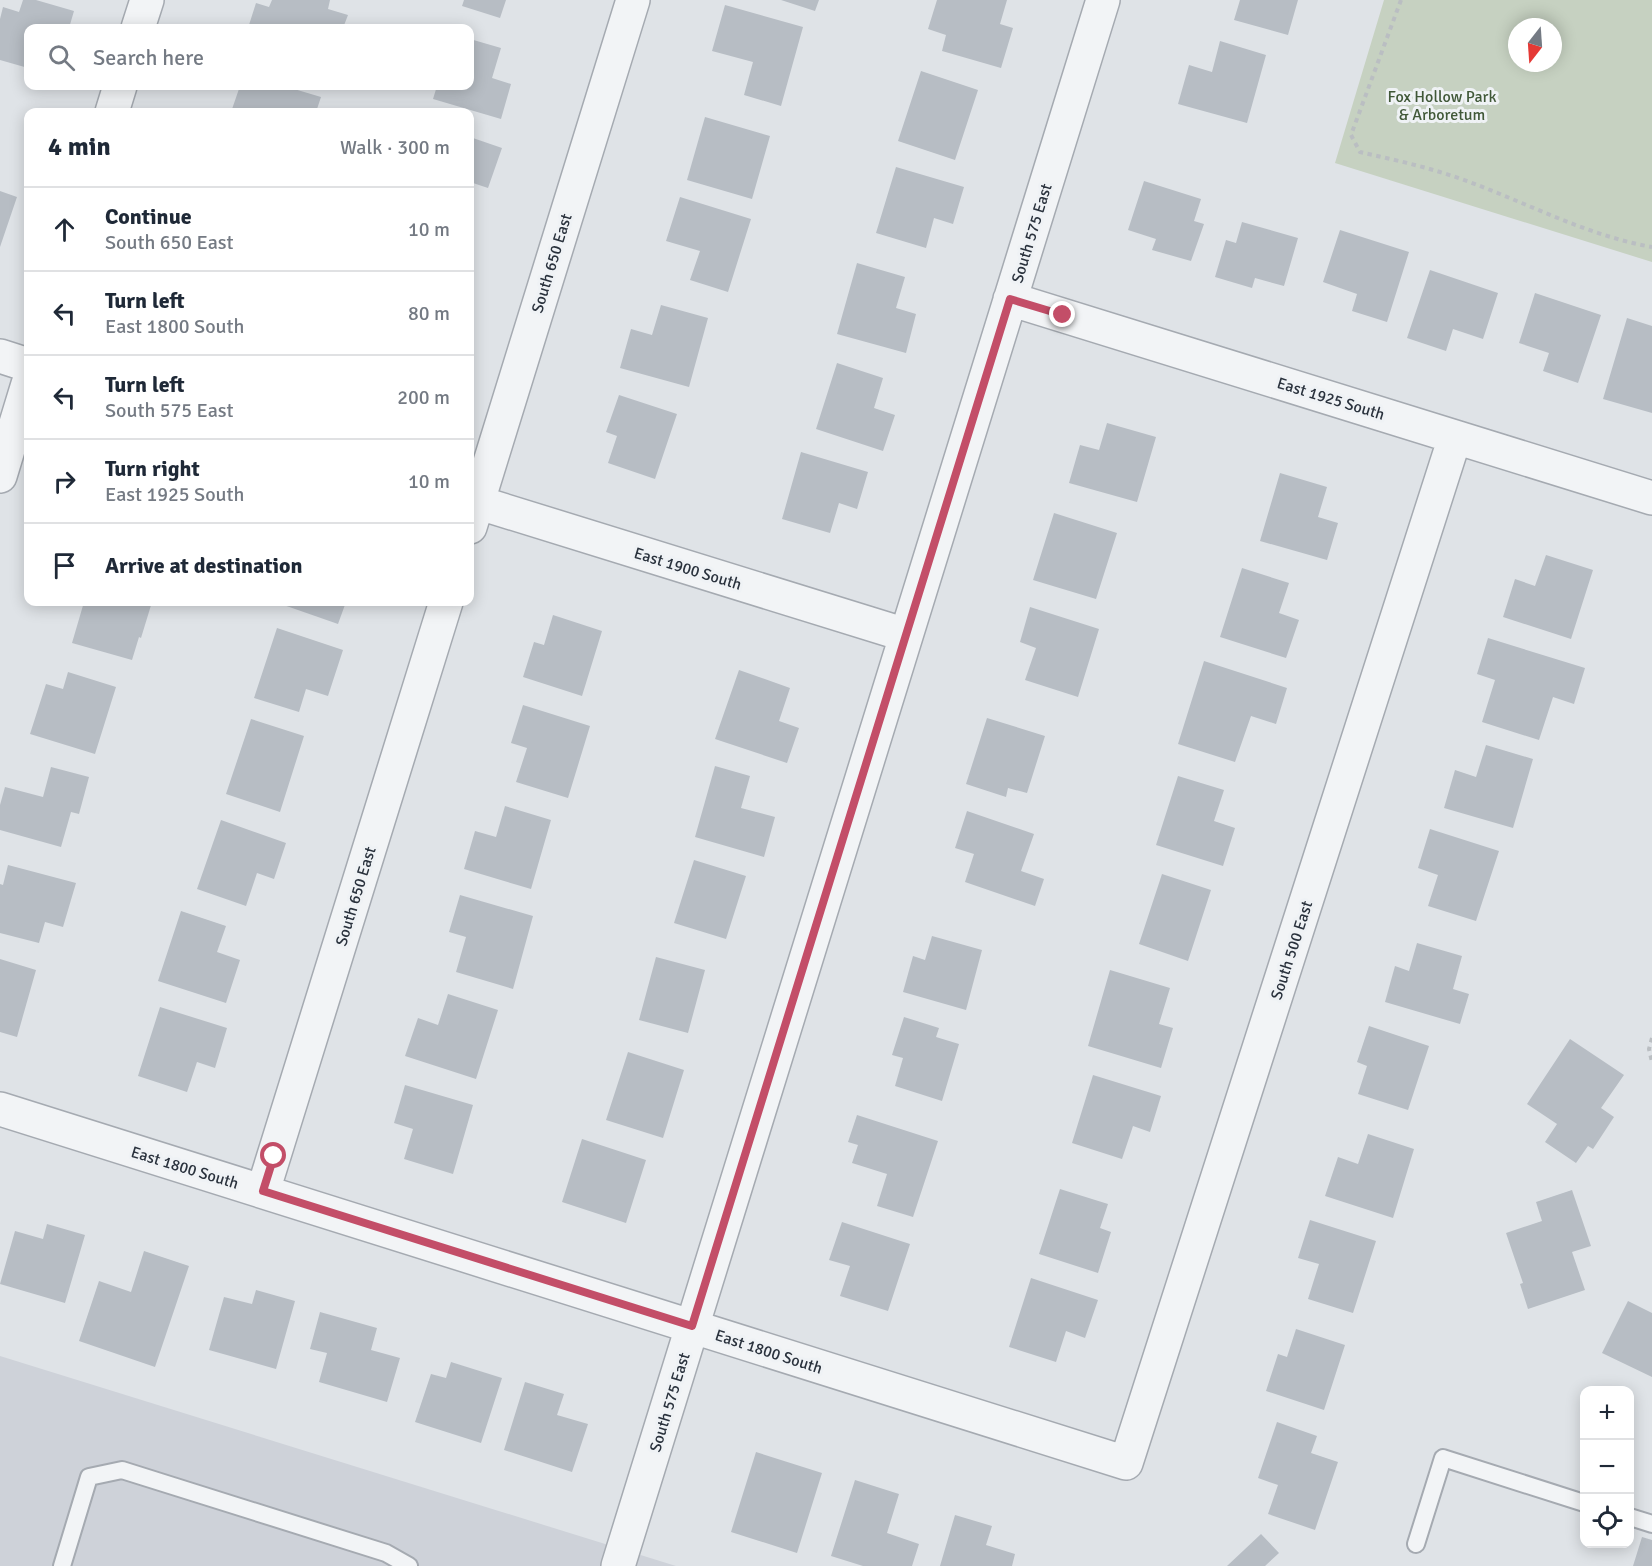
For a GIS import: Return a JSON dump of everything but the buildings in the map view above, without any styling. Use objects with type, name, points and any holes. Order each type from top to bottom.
[{"type":"street","points":[[139,24],[147,0]]},
{"type":"street","name":"South 650 East","points":[[474,504],[633,0]]},
{"type":"street","name":"South 575 East","points":[[618,1566],[1103,0]]},
{"type":"street","points":[[113,108],[119,90]]},
{"type":"street","name":"East 1925 South","points":[[1010,299],[1652,498]]},
{"type":"street","points":[[0,356],[24,364]]},
{"type":"street","points":[[0,476],[24,397]]},
{"type":"street","name":"South 500 East","points":[[1126,1463],[1455,437]]},
{"type":"street","name":"East 1900 South","points":[[474,511],[906,635]]},
{"type":"street","name":"South 650 East","points":[[263,1191],[445,606]]},
{"type":"street","name":"East 1800 South","points":[[0,1109],[1126,1463]]},
{"type":"lane","points":[[1416,1544],[1443,1458],[1580,1502]]},
{"type":"lane","points":[[62,1566],[89,1477],[122,1470],[386,1553],[409,1566]]},
{"type":"lane","points":[[1634,1519],[1652,1524]]},
{"type":"path","points":[[1401,0],[1351,135],[1360,152],[1440,172],[1580,228],[1652,247]]},
{"type":"path","points":[[1652,1038],[1649,1049],[1652,1062]]},
{"type":"shaded area","points":[[0,1356],[676,1566],[0,1566]]},
{"type":"green space","name":"Fox Hollow Park & Arboretum","points":[[1384,0],[1652,0],[1652,262],[1335,163]]},
{"type":"route","points":[[274,1156],[263,1191],[692,1326],[1010,299],[1063,315]]}]
